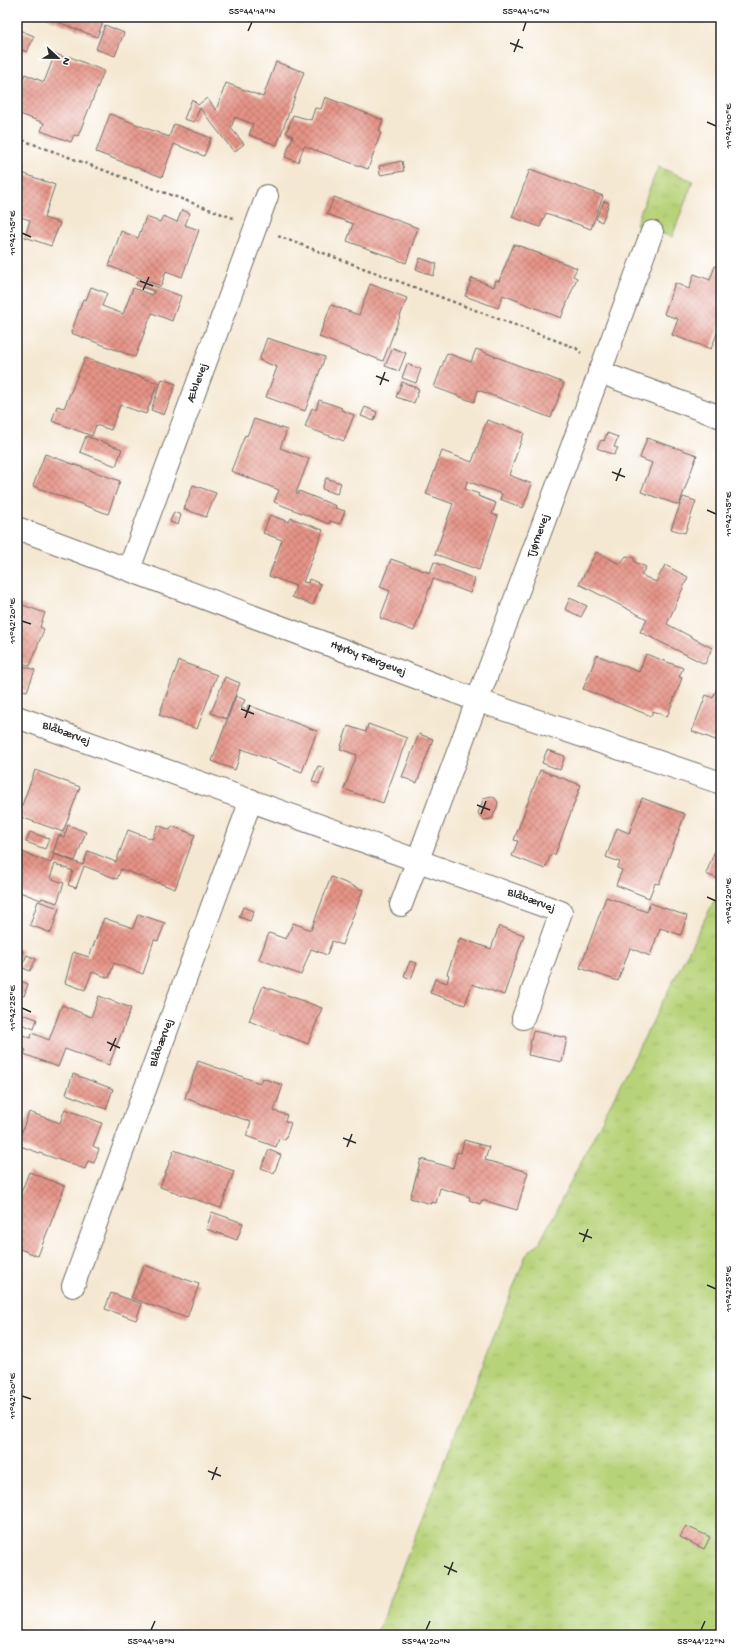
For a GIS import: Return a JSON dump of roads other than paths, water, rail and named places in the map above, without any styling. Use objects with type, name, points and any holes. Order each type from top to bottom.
[{"type":"street","name":"Æblevej","points":[[128,569],[267,196]]},
{"type":"street","name":"Tjørnevej","points":[[479,701],[599,372],[652,232]]},
{"type":"street","points":[[599,372],[721,417]]},
{"type":"street","name":"Hørby Færgevej","points":[[17,528],[479,701],[721,783]]},
{"type":"street","points":[[401,905],[479,701]]},
{"type":"street","name":"Blåbærvej","points":[[17,717],[561,912],[522,1018]]},
{"type":"street","name":"Blåbærvej","points":[[73,1286],[250,800]]}]
